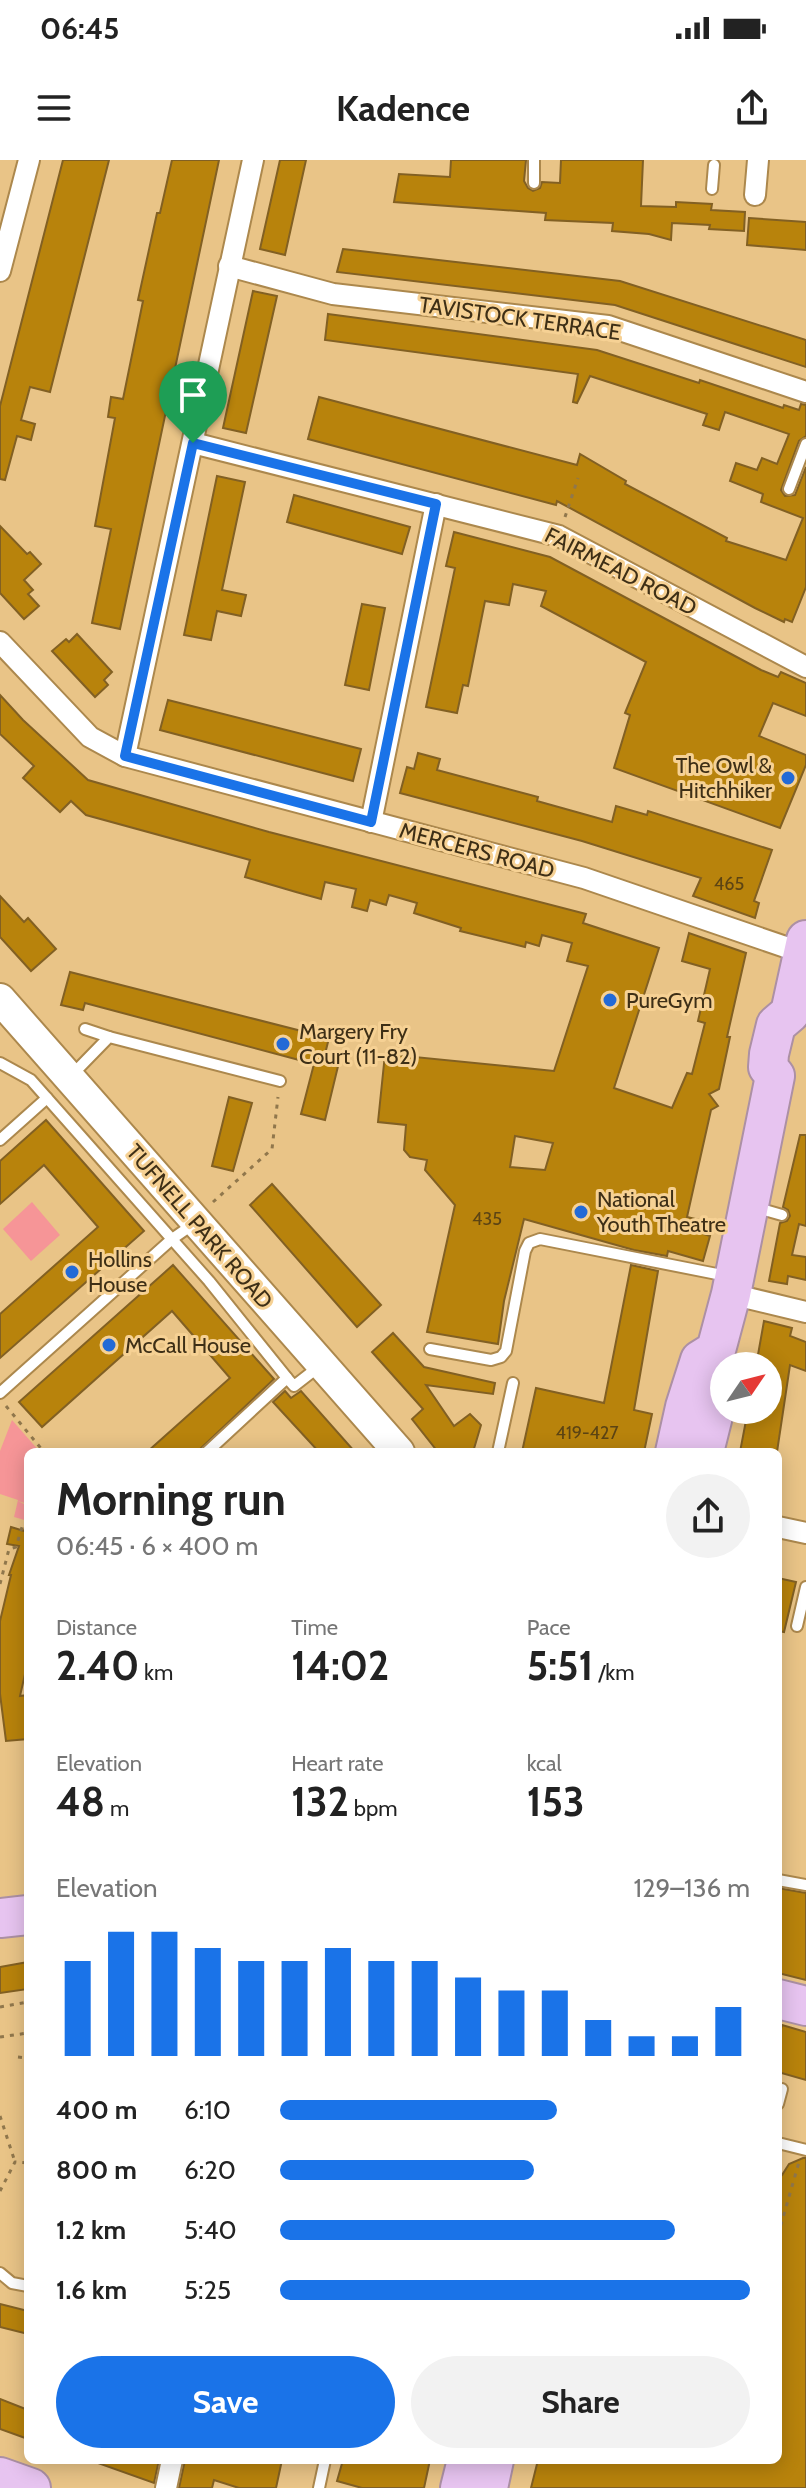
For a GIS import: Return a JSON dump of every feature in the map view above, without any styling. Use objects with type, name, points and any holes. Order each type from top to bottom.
[{"type":"highway","points":[[723,1352],[732,1286],[765,1210],[775,1076],[790,1068],[797,1042],[797,998],[804,946]]},
{"type":"highway","points":[[676,1448],[700,1360],[710,1361]]},
{"type":"highway","points":[[705,1448],[710,1422]]},
{"type":"highway","points":[[0,1918],[24,1915]]},
{"type":"highway","points":[[782,2000],[806,2006]]},
{"type":"highway","points":[[460,2488],[466,2464]]},
{"type":"highway","points":[[488,2488],[493,2464]]},
{"type":"highway","points":[[0,2477],[31,2488]]},
{"type":"street","points":[[0,271],[29,160]]},
{"type":"street","points":[[125,756],[253,160]]},
{"type":"street","points":[[755,195],[758,160]]},
{"type":"street","name":"TAVISTOCK TERRACE","points":[[229,266],[333,294],[608,326],[806,392]]},
{"type":"street","name":"FAIRMEAD ROAD","points":[[193,443],[559,536],[806,667]]},
{"type":"street","points":[[371,822],[436,504]]},
{"type":"street","name":"MERCERS ROAD","points":[[0,642],[90,737],[125,756],[584,878],[804,946]]},
{"type":"street","name":"TUFNELL PARK ROAD","points":[[0,999],[58,1088],[322,1364],[396,1448]]},
{"type":"street","points":[[732,1286],[806,1312]]},
{"type":"street","points":[[782,1528],[806,1533]]},
{"type":"street","points":[[166,2488],[171,2464]]},
{"type":"lane","points":[[534,160],[534,183]]},
{"type":"lane","points":[[712,189],[714,165]]},
{"type":"lane","points":[[789,489],[806,444]]},
{"type":"lane","points":[[85,1029],[280,1081]]},
{"type":"lane","points":[[0,1140],[109,1037]]},
{"type":"lane","points":[[2,1069],[58,1088]]},
{"type":"lane","points":[[0,1393],[187,1226],[294,1386],[322,1364]]},
{"type":"lane","points":[[430,1349],[491,1360],[501,1357],[506,1351],[525,1251],[529,1243],[540,1239],[732,1286]]},
{"type":"lane","points":[[211,1448],[287,1378]]},
{"type":"lane","points":[[499,1448],[513,1383]]},
{"type":"lane","points":[[797,1626],[806,1587]]},
{"type":"lane","points":[[782,1881],[806,1885]]},
{"type":"lane","points":[[782,2144],[804,2150]]},
{"type":"lane","points":[[0,2273],[12,2283],[24,2285]]},
{"type":"lane","points":[[319,2488],[324,2464]]},
{"type":"path","points":[[559,536],[578,478]]},
{"type":"path","points":[[187,1226],[272,1149],[280,1081]]},
{"type":"path","points":[[0,1399],[41,1448]]},
{"type":"path","points":[[0,1584],[9,1549],[16,1547],[24,1524]]},
{"type":"path","points":[[0,2007],[24,2003]]},
{"type":"path","points":[[0,2037],[24,2034]]},
{"type":"path","points":[[18,2057],[24,2058]]},
{"type":"path","points":[[0,2116],[15,2162],[0,2191]]},
{"type":"path","points":[[782,2222],[804,2150]]},
{"type":"path","points":[[15,2162],[24,2163]]},
{"type":"shaded area","points":[[32,1202],[60,1235],[31,1261],[3,1229]]},
{"type":"shaded area","points":[[12,1420],[36,1448],[24,1448],[24,1503],[18,1501],[24,1504],[24,1520],[14,1517],[18,1500],[0,1494],[0,1451]]},
{"type":"building","points":[[63,160],[109,160],[50,392],[30,387],[21,420],[35,424],[31,440],[17,436],[5,480],[0,479],[0,406]]},
{"type":"building","points":[[172,160],[219,160],[120,629],[92,623],[111,529],[95,526],[115,418],[108,417],[111,397],[123,399],[143,301],[138,300]]},
{"type":"building","points":[[280,160],[306,160],[285,255],[260,249]]},
{"type":"building","points":[[451,160],[526,160],[524,181],[533,191],[540,188],[542,182],[560,183],[561,160],[643,160],[641,206],[676,207],[676,202],[712,204],[711,210],[745,212],[744,231],[672,223],[671,240],[649,234],[612,231],[613,223],[545,220],[546,213],[394,202],[399,174],[450,177]]},
{"type":"building","points":[[749,218],[806,222],[806,250],[747,245]]},
{"type":"building","points":[[343,249],[620,281],[806,340],[806,367],[615,305],[337,272]]},
{"type":"building","points":[[253,291],[277,296],[246,433],[223,428]]},
{"type":"building","points":[[328,314],[597,350],[783,408],[784,405],[799,410],[801,404],[806,405],[806,436],[799,441],[781,490],[785,496],[795,495],[806,467],[806,587],[792,622],[785,619],[784,622],[755,608],[557,501],[556,505],[308,439],[319,397],[577,465],[580,454],[626,481],[625,484],[727,538],[726,541],[786,560],[803,518],[761,502],[763,494],[730,481],[736,463],[757,470],[762,458],[777,464],[789,434],[725,412],[719,430],[703,425],[707,414],[590,376],[577,403],[573,402],[578,374],[325,340]]},
{"type":"building","points":[[217,476],[245,482],[222,590],[246,595],[241,616],[217,611],[211,640],[184,635]]},
{"type":"building","points":[[294,495],[410,527],[402,554],[287,522]]},
{"type":"building","points":[[0,526],[41,564],[24,580],[33,590],[28,594],[39,606],[24,619],[0,593]]},
{"type":"building","points":[[454,532],[550,557],[761,670],[778,677],[781,672],[806,683],[806,716],[773,703],[759,736],[806,755],[806,765],[780,828],[614,768],[630,715],[625,713],[646,662],[541,606],[546,591],[513,584],[509,605],[485,601],[468,686],[463,685],[457,713],[426,707],[455,568],[446,566]]},
{"type":"building","points":[[362,604],[385,608],[369,690],[345,685]]},
{"type":"building","points":[[77,634],[112,672],[104,680],[108,685],[95,697],[52,651]]},
{"type":"building","points":[[0,695],[88,780],[269,832],[586,914],[583,923],[659,948],[614,1088],[672,1108],[687,1073],[692,1074],[705,1023],[698,1021],[710,969],[682,961],[689,933],[746,953],[719,1089],[709,1094],[718,1106],[711,1110],[687,1217],[708,1222],[704,1234],[710,1236],[703,1261],[668,1251],[667,1256],[634,1250],[524,1219],[504,1301],[498,1344],[427,1332],[455,1205],[425,1170],[427,1160],[410,1157],[404,1150],[406,1125],[378,1122],[385,1054],[554,1071],[588,966],[567,961],[572,943],[542,935],[539,946],[526,942],[525,947],[460,931],[461,928],[414,913],[417,903],[389,895],[386,905],[370,900],[367,911],[352,907],[356,889],[325,882],[321,899],[245,877],[250,860],[86,815],[71,801],[60,812],[23,778],[34,766],[0,734]],"holes":[[[515,1136],[553,1143],[545,1170],[510,1167]]]},
{"type":"building","points":[[168,700],[361,749],[353,781],[160,730]]},
{"type":"building","points":[[418,753],[440,759],[437,770],[538,797],[537,801],[612,822],[616,806],[647,815],[648,811],[772,850],[754,901],[759,903],[755,918],[693,896],[701,878],[582,841],[400,793],[407,767],[414,769]]},
{"type":"building","points":[[0,896],[24,922],[28,918],[56,949],[31,971],[0,937]]},
{"type":"building","name":"Margery Fry Court (11-82)","points":[[70,972],[329,1038],[325,1054],[340,1058],[325,1120],[301,1114],[314,1064],[85,1003],[83,1010],[61,1005]]},
{"type":"building","points":[[229,1097],[252,1103],[233,1171],[212,1166]]},
{"type":"building","name":"Hollins House","points":[[46,1120],[144,1231],[0,1358],[0,1314],[98,1227],[44,1165],[0,1204],[0,1161]]},
{"type":"building","points":[[800,1135],[806,1135],[806,1226],[799,1224],[792,1255],[806,1257],[806,1280],[788,1276],[787,1284],[769,1281],[780,1223],[790,1216],[783,1207]]},
{"type":"building","points":[[272,1184],[381,1305],[357,1327],[250,1205]]},
{"type":"building","name":"McCall House","points":[[173,1265],[274,1379],[201,1448],[151,1448],[230,1378],[172,1311],[42,1427],[19,1402]]},
{"type":"building","points":[[631,1265],[658,1271],[634,1410],[652,1414],[645,1448],[523,1448],[536,1388],[604,1403]]},
{"type":"building","points":[[764,1321],[792,1328],[790,1336],[806,1342],[806,1371],[790,1365],[782,1419],[782,1352],[758,1352]]},
{"type":"building","points":[[393,1333],[424,1367],[495,1383],[493,1394],[426,1385],[454,1426],[470,1414],[481,1425],[474,1448],[435,1448],[412,1419],[423,1409],[372,1352]]},
{"type":"building","points":[[285,1391],[291,1398],[301,1391],[351,1448],[315,1448],[273,1402]]},
{"type":"building","points":[[745,1424],[781,1424],[778,1448],[741,1448]]},
{"type":"building","points":[[11,1527],[24,1531],[24,1678],[20,1696],[24,1696],[24,1739],[6,1741],[0,1694],[0,1621],[9,1575],[19,1546],[7,1544]]},
{"type":"building","points":[[782,1579],[796,1582],[782,1632]]},
{"type":"building","points":[[782,1889],[806,1893],[806,1980],[782,1974]]},
{"type":"building","points":[[24,1963],[24,1990],[0,1993],[0,1967]]},
{"type":"building","points":[[782,2025],[806,2032],[806,2080],[782,2073]]},
{"type":"building","points":[[806,2158],[806,2488],[531,2488],[537,2464],[782,2464],[782,2175],[789,2164]]},
{"type":"building","points":[[0,2304],[24,2310],[24,2333],[0,2327]]},
{"type":"building","points":[[0,2399],[24,2408],[24,2438],[0,2429]]},
{"type":"building","points":[[101,2464],[158,2464],[154,2483]]},
{"type":"building","points":[[184,2464],[281,2464],[276,2488],[239,2488],[214,2480],[212,2488],[179,2488]]},
{"type":"building","points":[[342,2464],[429,2464],[424,2488],[362,2488],[337,2481]]},
{"type":"place","name":"The Owl & Hitchhiker","points":[[788,778]]},
{"type":"place","name":"PureGym","points":[[610,1000]]},
{"type":"place","name":"Margery Fry Court (11-82)","points":[[283,1044]]},
{"type":"place","name":"National Youth Theatre","points":[[581,1212]]},
{"type":"place","name":"Hollins House","points":[[72,1272]]},
{"type":"place","name":"McCall House","points":[[109,1345]]},
{"type":"route","points":[[193,443],[436,504],[371,822],[125,756],[193,443]]}]
